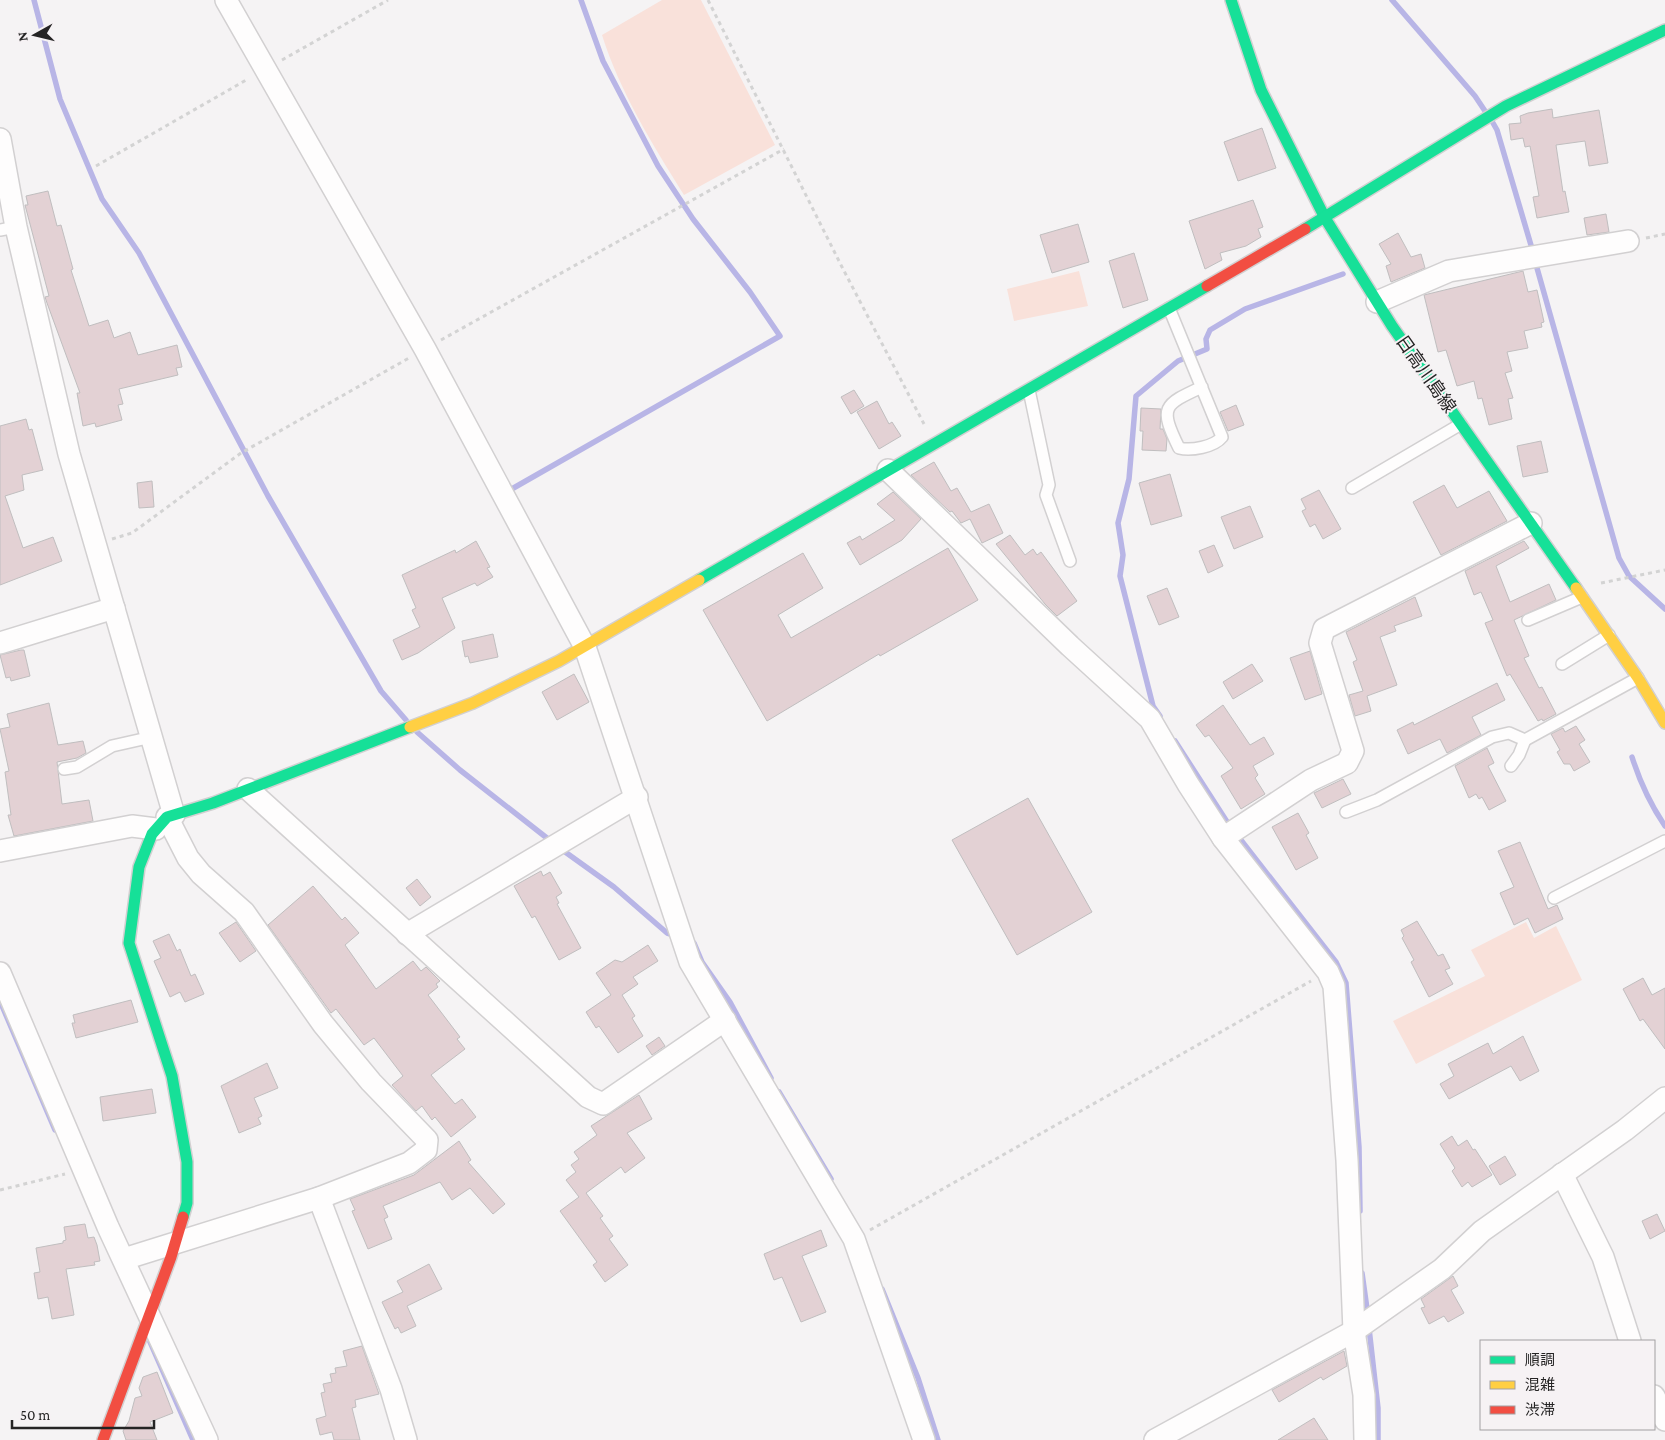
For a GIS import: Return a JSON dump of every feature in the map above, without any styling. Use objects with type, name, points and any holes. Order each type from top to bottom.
[{"type":"street","points":[[226,0],[425,349],[585,647],[637,797],[690,962],[854,1239],[924,1440]]},
{"type":"street","name":"日高川島線","points":[[1231,0],[1261,90],[1325,218],[1377,302],[1638,678],[1665,723]]},
{"type":"street","points":[[0,851],[166,820],[473,703],[585,647],[1325,218],[1506,106],[1665,30]]},
{"type":"street","points":[[0,139],[8,228],[69,454],[152,737],[166,820],[188,858],[201,874],[244,912],[335,1038],[371,1082],[427,1140],[426,1150],[410,1163],[319,1198],[124,1259]]},
{"type":"street","points":[[1377,302],[1449,271],[1628,241]]},
{"type":"street","points":[[888,470],[1070,646],[1150,719],[1188,784],[1223,838],[1328,972],[1334,986],[1345,1131],[1354,1331],[1364,1395],[1365,1440]]},
{"type":"street","points":[[1223,838],[1311,780],[1347,763],[1353,751],[1320,643],[1324,628],[1531,523]]},
{"type":"street","points":[[0,642],[114,608]]},
{"type":"street","points":[[248,789],[588,1098],[603,1104],[725,1020]]},
{"type":"street","points":[[407,934],[637,797]]},
{"type":"street","points":[[103,1440],[175,1244],[187,1203],[187,1162],[172,1076],[129,943],[139,867],[152,834],[166,820]]},
{"type":"street","points":[[0,973],[83,1168],[207,1440]]},
{"type":"street","points":[[1155,1440],[1354,1331],[1442,1269],[1482,1230],[1625,1130],[1665,1098]]},
{"type":"street","points":[[1562,1174],[1603,1257],[1623,1326],[1630,1340]]},
{"type":"street","points":[[319,1198],[391,1389],[406,1440]]},
{"type":"street","points":[[1655,1398],[1665,1420]]},
{"type":"lane","points":[[1169,308],[1202,387],[1222,437],[1218,441],[1189,450],[1179,448],[1169,428],[1168,410],[1174,401],[1202,387]]},
{"type":"lane","points":[[1028,389],[1049,485],[1046,495],[1070,561]]},
{"type":"lane","points":[[1352,488],[1462,424]]},
{"type":"lane","points":[[1528,620],[1579,592]]},
{"type":"lane","points":[[1562,664],[1608,635]]},
{"type":"lane","points":[[1512,766],[1525,740],[1638,678]]},
{"type":"lane","points":[[1346,812],[1377,800],[1492,737],[1509,733],[1525,740]]},
{"type":"lane","points":[[64,769],[77,767],[112,746],[152,737]]},
{"type":"lane","points":[[1554,898],[1665,842]]},
{"type":"path","points":[[96,166],[388,0]]},
{"type":"path","points":[[708,0],[934,445]]},
{"type":"path","points":[[1579,592],[1665,570]]},
{"type":"path","points":[[854,1239],[1328,972]]},
{"type":"path","points":[[0,1190],[83,1168]]},
{"type":"shaded area","points":[[662,0],[701,0],[775,145],[684,195],[627,97],[602,35]]},
{"type":"shaded area","points":[[1079,271],[1088,306],[1014,321],[1007,289]]},
{"type":"shaded area","points":[[1526,922],[1534,938],[1556,926],[1582,980],[1416,1064],[1393,1021],[1485,976],[1471,950]]},
{"type":"building","points":[[1552,109],[1553,118],[1599,110],[1608,163],[1589,166],[1585,141],[1556,145],[1563,192],[1565,191],[1569,212],[1537,218],[1533,197],[1539,196],[1530,146],[1525,147],[1523,138],[1511,140],[1509,124],[1521,123],[1520,116],[1528,113]]},
{"type":"building","points":[[1262,128],[1276,168],[1238,181],[1224,142]]},
{"type":"building","points":[[48,191],[57,226],[61,225],[73,269],[71,270],[89,326],[108,320],[114,338],[130,332],[138,355],[177,345],[182,367],[176,368],[178,375],[119,389],[123,404],[118,405],[122,420],[96,427],[95,423],[83,426],[77,393],[80,393],[45,297],[49,296],[25,205],[28,205],[26,196]]},
{"type":"building","points":[[1253,200],[1263,227],[1258,229],[1261,237],[1246,246],[1220,253],[1222,260],[1205,269],[1189,221]]},
{"type":"building","points":[[1606,214],[1609,232],[1587,235],[1584,218]]},
{"type":"building","points":[[1078,224],[1089,262],[1052,273],[1040,235]]},
{"type":"building","points":[[1398,233],[1411,257],[1421,254],[1425,268],[1391,282],[1386,266],[1391,264],[1379,244]]},
{"type":"building","points":[[1134,253],[1148,300],[1123,308],[1109,261]]},
{"type":"building","points":[[1523,271],[1528,292],[1537,290],[1544,322],[1541,323],[1542,327],[1524,331],[1528,348],[1507,352],[1512,371],[1505,373],[1513,398],[1508,399],[1512,419],[1489,425],[1482,398],[1478,399],[1474,381],[1457,386],[1446,350],[1438,352],[1424,295]]},
{"type":"building","points":[[854,390],[864,406],[851,414],[841,397]]},
{"type":"building","points":[[877,401],[889,424],[892,422],[901,436],[879,449],[857,412]]},
{"type":"building","points":[[1236,405],[1244,425],[1228,431],[1220,412]]},
{"type":"building","points":[[1141,408],[1161,409],[1160,429],[1163,429],[1167,439],[1166,451],[1142,450],[1143,431],[1140,431]]},
{"type":"building","points":[[26,419],[29,430],[32,429],[43,470],[22,475],[24,490],[5,496],[23,548],[53,537],[62,561],[0,585],[0,426]]},
{"type":"building","points":[[1541,441],[1548,472],[1523,477],[1517,446]]},
{"type":"building","points":[[934,462],[951,491],[957,488],[971,512],[989,504],[1003,533],[982,543],[970,519],[961,523],[952,511],[950,512],[911,475]]},
{"type":"building","points":[[1170,474],[1182,516],[1151,525],[1139,483]]},
{"type":"building","points":[[152,481],[154,507],[139,508],[137,483]]},
{"type":"building","points":[[1444,485],[1457,508],[1489,491],[1507,521],[1441,555],[1413,502]]},
{"type":"building","points":[[1319,490],[1341,529],[1323,539],[1315,524],[1310,527],[1302,511],[1306,509],[1301,499]]},
{"type":"building","points":[[893,492],[921,519],[902,540],[860,565],[847,543],[860,536],[862,540],[895,520],[877,504]]},
{"type":"building","points":[[1250,506],[1263,537],[1234,549],[1221,517]]},
{"type":"building","points":[[1010,535],[1025,555],[1033,549],[1037,555],[1041,552],[1077,601],[1057,616],[996,544]]},
{"type":"building","points":[[476,541],[490,567],[487,568],[493,577],[477,586],[475,583],[442,598],[455,628],[418,653],[402,660],[393,640],[420,627],[412,610],[416,608],[402,575],[455,550],[456,553]]},
{"type":"building","points":[[1524,541],[1529,548],[1496,566],[1510,602],[1549,584],[1556,600],[1514,620],[1529,656],[1524,658],[1539,688],[1542,687],[1556,714],[1543,721],[1542,719],[1538,721],[1510,674],[1507,676],[1485,623],[1493,620],[1481,592],[1474,595],[1465,571]]},
{"type":"building","points":[[1214,545],[1223,566],[1208,573],[1199,551]]},
{"type":"building","points":[[948,548],[978,600],[880,656],[879,654],[767,721],[703,610],[803,553],[823,588],[778,615],[791,638]]},
{"type":"building","points":[[1167,588],[1179,617],[1159,625],[1147,596]]},
{"type":"building","points":[[1415,597],[1422,616],[1394,626],[1396,631],[1380,637],[1397,685],[1367,696],[1371,711],[1355,716],[1349,695],[1363,691],[1353,662],[1357,660],[1346,632]]},
{"type":"building","points":[[493,634],[498,657],[470,663],[468,656],[465,657],[462,641]]},
{"type":"building","points":[[24,650],[30,676],[11,681],[10,677],[6,678],[0,655]]},
{"type":"building","points":[[1310,651],[1322,694],[1305,700],[1290,658]]},
{"type":"building","points":[[1252,664],[1263,681],[1233,699],[1223,682]]},
{"type":"building","points":[[574,674],[589,702],[557,720],[542,692]]},
{"type":"building","points":[[1497,683],[1505,700],[1472,717],[1481,735],[1447,753],[1440,739],[1408,754],[1397,730],[1413,722],[1414,725]]},
{"type":"building","points":[[49,703],[58,745],[83,741],[86,753],[77,758],[57,762],[62,804],[89,800],[93,821],[14,836],[8,815],[11,815],[5,772],[9,771],[0,729],[10,727],[7,714]]},
{"type":"building","points":[[1223,705],[1250,745],[1264,737],[1274,754],[1253,766],[1258,775],[1255,778],[1265,794],[1241,809],[1221,776],[1233,768],[1209,735],[1205,737],[1196,725]]},
{"type":"building","points":[[1576,726],[1585,740],[1579,744],[1590,762],[1574,771],[1570,764],[1564,764],[1557,752],[1560,750],[1551,734],[1563,728],[1565,732]]},
{"type":"building","points":[[1487,748],[1494,763],[1488,766],[1506,801],[1489,810],[1482,797],[1479,799],[1476,794],[1469,798],[1455,766]]},
{"type":"building","points":[[1343,779],[1351,794],[1322,808],[1314,793]]},
{"type":"building","points":[[1028,798],[1092,912],[1017,955],[952,840]]},
{"type":"building","points":[[1298,813],[1309,833],[1306,835],[1318,858],[1296,870],[1272,827]]},
{"type":"building","points":[[1520,842],[1548,909],[1557,905],[1563,919],[1535,933],[1528,918],[1514,925],[1500,893],[1514,887],[1498,851]]},
{"type":"building","points":[[541,871],[543,876],[550,872],[562,893],[556,897],[559,903],[557,904],[581,948],[559,960],[535,916],[532,918],[514,886]]},
{"type":"building","points":[[417,879],[431,897],[420,906],[406,888]]},
{"type":"building","points":[[313,886],[342,920],[345,917],[359,933],[345,945],[376,989],[413,961],[421,971],[426,967],[440,981],[436,984],[438,987],[428,995],[460,1037],[457,1039],[465,1049],[431,1075],[455,1104],[462,1099],[476,1117],[451,1137],[435,1117],[432,1120],[422,1106],[416,1111],[392,1085],[403,1076],[374,1038],[364,1045],[336,1009],[331,1013],[268,925]]},
{"type":"building","points":[[1417,921],[1438,956],[1443,954],[1450,968],[1445,970],[1453,984],[1429,997],[1411,962],[1414,960],[1402,938],[1404,936],[1401,930]]},
{"type":"building","points":[[236,922],[256,951],[240,962],[219,933]]},
{"type":"building","points":[[169,934],[177,951],[180,949],[191,976],[195,974],[204,994],[185,1002],[180,992],[170,997],[154,961],[161,958],[153,941]]},
{"type":"building","points":[[648,945],[658,961],[633,977],[638,984],[622,995],[635,1016],[632,1018],[643,1036],[618,1053],[599,1026],[596,1028],[586,1012],[611,995],[596,973],[615,960],[622,962]]},
{"type":"building","points":[[1643,978],[1652,995],[1665,988],[1665,1049],[1643,1019],[1640,1021],[1623,989]]},
{"type":"building","points":[[131,1000],[138,1022],[76,1038],[72,1023],[75,1023],[73,1015]]},
{"type":"building","points":[[1523,1036],[1539,1071],[1520,1081],[1511,1066],[1449,1099],[1440,1084],[1454,1076],[1448,1064],[1488,1043],[1493,1054]]},
{"type":"building","points":[[659,1037],[665,1046],[652,1055],[646,1046]]},
{"type":"building","points":[[267,1063],[278,1088],[254,1098],[262,1116],[258,1118],[261,1124],[239,1133],[221,1086]]},
{"type":"building","points":[[152,1089],[156,1113],[103,1121],[100,1097]]},
{"type":"building","points":[[639,1095],[652,1119],[627,1133],[645,1158],[625,1173],[621,1167],[586,1193],[603,1216],[600,1218],[613,1236],[609,1239],[628,1265],[605,1282],[593,1265],[597,1262],[560,1211],[579,1197],[566,1180],[576,1172],[571,1165],[579,1159],[574,1152],[597,1135],[591,1126]]},
{"type":"building","points":[[1452,1136],[1458,1146],[1467,1140],[1492,1175],[1472,1187],[1468,1182],[1462,1187],[1452,1171],[1455,1168],[1440,1144]]},
{"type":"building","points":[[459,1141],[471,1160],[468,1162],[505,1204],[493,1214],[470,1188],[452,1200],[440,1182],[383,1206],[388,1217],[384,1219],[392,1239],[368,1249],[352,1211],[355,1210],[350,1199],[414,1175]]},
{"type":"building","points":[[1505,1156],[1516,1175],[1500,1185],[1489,1166]]},
{"type":"building","points":[[1657,1214],[1665,1231],[1650,1239],[1642,1221]]},
{"type":"building","points":[[85,1224],[88,1238],[94,1237],[100,1261],[94,1262],[95,1265],[66,1269],[74,1315],[52,1319],[48,1297],[38,1299],[34,1273],[40,1272],[36,1248],[63,1243],[66,1240],[64,1227]]},
{"type":"building","points":[[821,1230],[827,1246],[802,1256],[826,1312],[801,1322],[782,1277],[774,1280],[764,1254]]},
{"type":"building","points":[[429,1264],[442,1289],[407,1306],[416,1326],[401,1333],[398,1327],[395,1329],[382,1302],[403,1292],[397,1281]]},
{"type":"building","points":[[1453,1276],[1458,1286],[1451,1290],[1464,1313],[1448,1322],[1444,1316],[1429,1324],[1421,1308],[1425,1307],[1421,1299]]},
{"type":"building","points":[[362,1346],[379,1394],[355,1400],[356,1407],[352,1408],[360,1440],[334,1440],[332,1432],[320,1435],[316,1419],[326,1416],[321,1393],[325,1392],[323,1384],[332,1382],[330,1374],[336,1373],[335,1368],[347,1366],[343,1351]]},
{"type":"building","points":[[1344,1351],[1347,1366],[1323,1380],[1321,1377],[1279,1402],[1272,1390]]},
{"type":"building","points":[[157,1372],[173,1413],[150,1422],[157,1440],[126,1440],[123,1431],[129,1421],[135,1398],[142,1396],[139,1388],[143,1377]]},
{"type":"building","points":[[1314,1418],[1328,1440],[1278,1440]]},
{"type":"waterway","points":[[34,0],[60,99],[102,199],[139,253],[268,496],[381,691],[406,720]]},
{"type":"waterway","points":[[510,490],[780,336],[750,292],[693,219],[658,166],[603,61],[581,0]]},
{"type":"waterway","points":[[1392,0],[1475,96],[1485,111]]},
{"type":"waterway","points":[[1493,123],[1497,130],[1533,252]]},
{"type":"waterway","points":[[1535,261],[1619,558],[1629,576],[1665,609]]},
{"type":"waterway","points":[[1160,716],[1153,706],[1120,576],[1123,555],[1118,523],[1129,479],[1136,396],[1178,361],[1207,349],[1206,339],[1210,330],[1245,309],[1343,274]]},
{"type":"waterway","points":[[417,732],[460,770],[552,842]]},
{"type":"waterway","points":[[1175,741],[1231,828]]},
{"type":"waterway","points":[[1632,757],[1646,793],[1665,826]]},
{"type":"waterway","points":[[1237,835],[1336,962],[1346,983],[1359,1147],[1360,1211]]},
{"type":"waterway","points":[[561,849],[614,887],[667,933],[677,936]]},
{"type":"waterway","points":[[694,943],[702,962],[730,1002],[771,1078]]},
{"type":"waterway","points":[[0,1001],[55,1130]]},
{"type":"waterway","points":[[779,1092],[831,1179]]},
{"type":"waterway","points":[[1362,1273],[1368,1316]]},
{"type":"waterway","points":[[882,1289],[918,1378],[938,1440]]},
{"type":"waterway","points":[[1369,1328],[1378,1408],[1378,1440]]},
{"type":"waterway","points":[[150,1342],[193,1440]]},
{"type":"traffic: fast","points":[[1231,0],[1261,90],[1325,218],[1392,326],[1576,588]]},
{"type":"traffic: fast","points":[[1305,229],[1506,106],[1665,30]]},
{"type":"traffic: fast","points":[[699,580],[1207,286]]},
{"type":"traffic: fast","points":[[183,1217],[187,1203],[187,1162],[172,1076],[129,943],[139,867],[152,834],[167,817],[213,803],[410,727]]},
{"type":"traffic: slow","points":[[410,727],[473,703],[559,661],[699,580]]},
{"type":"traffic: slow","points":[[1576,588],[1638,678],[1665,723]]},
{"type":"traffic: jam","points":[[1207,286],[1305,229]]},
{"type":"traffic: jam","points":[[103,1440],[171,1257],[183,1217]]}]
